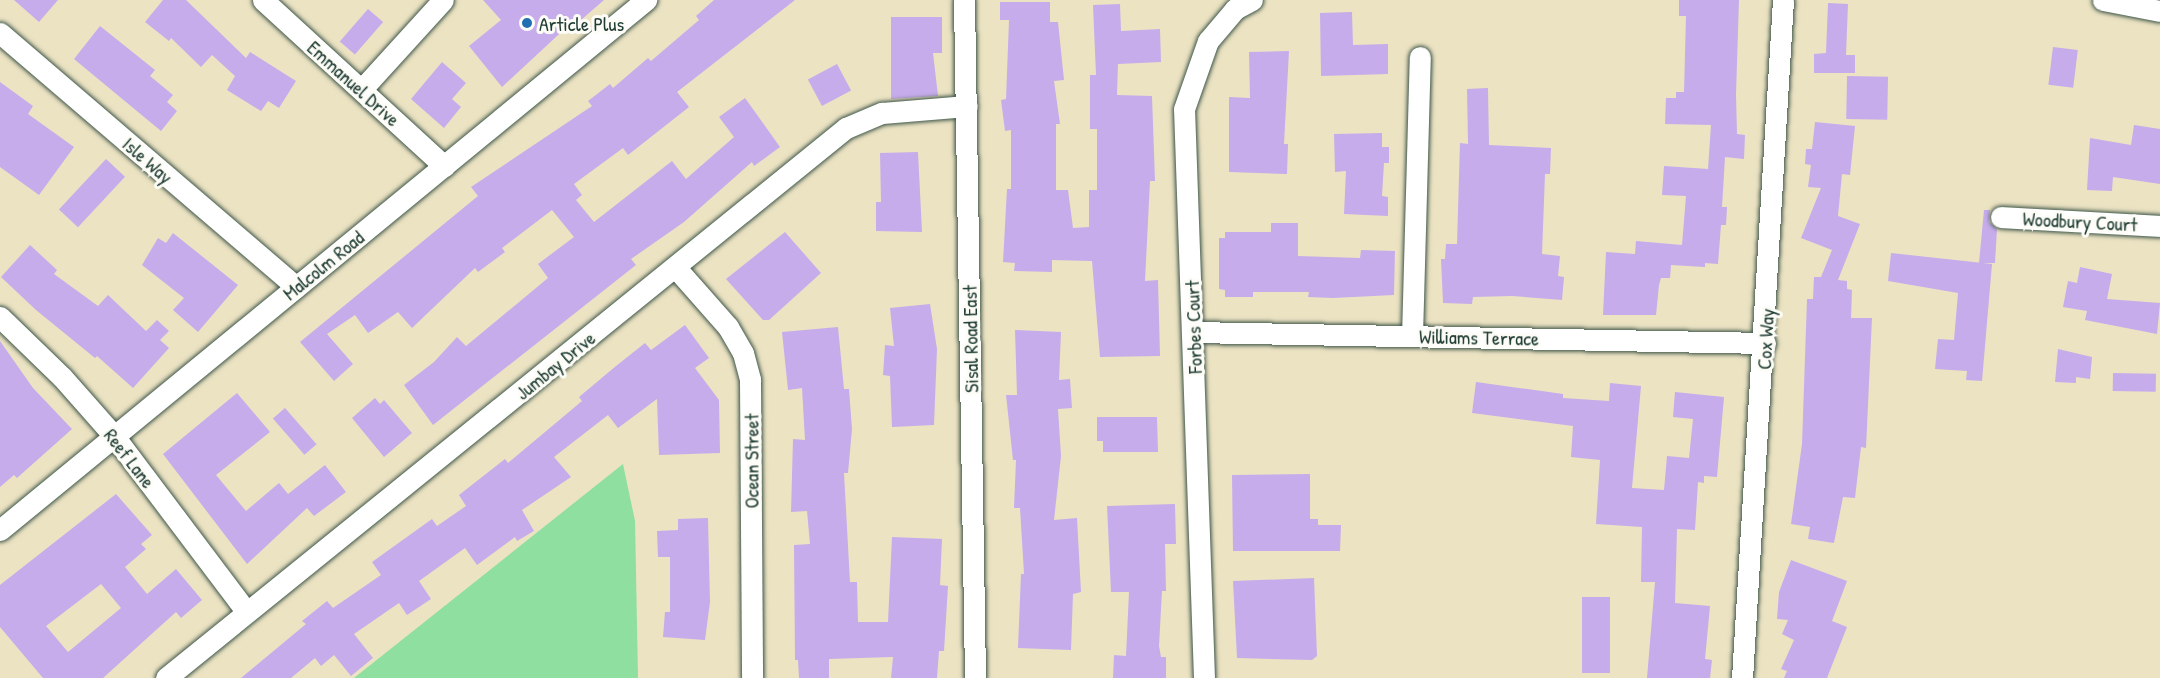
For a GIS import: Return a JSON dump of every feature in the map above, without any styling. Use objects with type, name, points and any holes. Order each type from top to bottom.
[{"type":"street","name":"Emmanuel Drive","points":[[263,0],[444,166]]},
{"type":"street","points":[[362,89],[442,0]]},
{"type":"street","name":"Malcolm Road","points":[[0,530],[646,0]]},
{"type":"street","name":"Sisal Road East","points":[[964,0],[975,678]]},
{"type":"street","name":"Forbes Court","points":[[1204,678],[1184,108],[1208,41],[1235,9],[1252,0]]},
{"type":"street","name":"Cox Way","points":[[1742,678],[1765,343],[1783,0]]},
{"type":"street","points":[[2103,0],[2160,11]]},
{"type":"street","name":"Isle Way","points":[[0,33],[296,287]]},
{"type":"street","points":[[1412,336],[1420,57]]},
{"type":"street","name":"Jumbay Drive","points":[[166,678],[246,611],[676,268],[846,128],[882,113],[967,106]]},
{"type":"street","name":"Woodbury Court","points":[[2001,217],[2160,226]]},
{"type":"street","name":"Ocean Street","points":[[676,268],[728,327],[743,354],[750,380],[752,678]]},
{"type":"street","name":"Reef Lane","points":[[0,317],[62,377],[114,436],[246,611]]},
{"type":"street","name":"Williams Terrace","points":[[1193,332],[1765,343]]},
{"type":"green space","points":[[623,464],[635,521],[638,678],[354,678]]},
{"type":"building","points":[[14,0],[58,0],[39,22]]},
{"type":"building","points":[[163,0],[186,0],[246,58],[250,52],[296,81],[279,108],[268,101],[261,111],[227,90],[235,76],[212,55],[201,67],[171,38],[169,41],[145,22]]},
{"type":"building","points":[[483,0],[604,0],[574,26],[571,23],[502,87],[469,46],[501,20]]},
{"type":"building","points":[[714,0],[795,0],[677,92],[689,107],[628,155],[623,148],[574,184],[582,195],[576,200],[594,222],[672,161],[686,179],[734,137],[719,117],[745,98],[780,147],[754,166],[752,162],[684,222],[631,259],[636,265],[433,425],[404,385],[434,362],[457,337],[466,346],[548,278],[538,264],[574,237],[552,210],[502,248],[505,252],[478,272],[475,268],[412,328],[398,312],[368,333],[355,315],[327,334],[353,364],[334,381],[300,342],[478,196],[471,187],[592,106],[588,101],[610,84],[613,88],[648,58],[651,61],[699,20],[696,16]]},
{"type":"building","points":[[1679,0],[1739,0],[1737,134],[1745,135],[1744,159],[1725,157],[1722,207],[1727,207],[1726,225],[1721,225],[1718,264],[1705,263],[1705,267],[1671,265],[1670,278],[1661,278],[1656,315],[1603,315],[1606,252],[1635,254],[1636,241],[1682,245],[1686,196],[1662,195],[1664,166],[1708,169],[1711,125],[1665,124],[1666,98],[1676,98],[1676,92],[1684,92],[1686,16],[1679,16]]},
{"type":"building","points":[[1000,2],[1050,2],[1050,22],[1058,22],[1064,80],[1054,81],[1060,124],[1056,124],[1056,190],[1068,190],[1073,228],[1089,227],[1089,190],[1097,190],[1097,129],[1090,129],[1090,75],[1096,75],[1093,5],[1120,4],[1121,31],[1160,29],[1161,62],[1118,64],[1117,95],[1152,96],[1155,181],[1150,181],[1145,281],[1158,280],[1160,356],[1100,357],[1092,261],[1052,260],[1052,272],[1014,271],[1015,263],[1003,262],[1007,189],[1011,189],[1011,130],[1005,131],[1001,100],[1006,99],[1009,20],[1000,20]]},
{"type":"building","points":[[1828,3],[1848,4],[1846,55],[1855,55],[1855,73],[1814,73],[1814,54],[1826,53]]},
{"type":"building","points":[[368,9],[383,22],[355,55],[340,41]]},
{"type":"building","points":[[1352,12],[1353,45],[1388,44],[1388,74],[1321,76],[1320,13]]},
{"type":"building","points":[[891,17],[942,17],[942,53],[933,53],[938,96],[891,99]]},
{"type":"building","points":[[100,26],[155,70],[150,76],[173,95],[167,102],[177,111],[161,131],[74,59]]},
{"type":"building","points":[[2053,47],[2078,50],[2073,88],[2048,85]]},
{"type":"building","points":[[1289,51],[1284,144],[1288,144],[1287,174],[1229,172],[1229,97],[1250,98],[1249,52]]},
{"type":"building","points":[[442,62],[466,83],[452,99],[461,107],[444,128],[411,99]]},
{"type":"building","points":[[837,64],[851,90],[822,106],[808,79]]},
{"type":"building","points":[[1847,76],[1888,77],[1887,120],[1846,119]]},
{"type":"building","points":[[0,82],[33,106],[28,114],[74,147],[39,195],[0,167]]},
{"type":"building","points":[[1488,88],[1489,145],[1551,148],[1550,174],[1545,174],[1542,254],[1560,256],[1558,276],[1564,277],[1562,300],[1512,296],[1473,297],[1472,304],[1443,303],[1441,259],[1445,259],[1446,244],[1457,244],[1460,143],[1468,144],[1467,89]]},
{"type":"building","points":[[1815,122],[1855,126],[1850,175],[1842,174],[1838,216],[1860,224],[1838,280],[1847,281],[1847,289],[1852,290],[1851,318],[1872,318],[1866,448],[1861,447],[1855,498],[1843,497],[1834,543],[1808,539],[1810,527],[1791,524],[1802,444],[1807,299],[1813,299],[1814,277],[1821,277],[1832,250],[1801,238],[1821,188],[1808,187],[1811,165],[1805,164],[1806,149],[1812,149]]},
{"type":"building","points":[[2134,125],[2160,129],[2160,184],[2113,177],[2112,191],[2087,190],[2090,138],[2131,145]]},
{"type":"building","points":[[1382,133],[1382,147],[1389,147],[1389,163],[1384,163],[1382,196],[1388,197],[1388,216],[1344,214],[1346,171],[1335,172],[1334,134]]},
{"type":"building","points":[[918,152],[922,232],[876,231],[876,202],[881,202],[880,153]]},
{"type":"building","points":[[106,159],[125,177],[78,227],[59,209]]},
{"type":"building","points":[[1984,210],[1990,210],[1989,222],[1997,229],[1995,263],[1979,263]]},
{"type":"building","points":[[1271,223],[1298,223],[1298,256],[1360,258],[1361,250],[1395,251],[1394,295],[1333,298],[1308,297],[1309,292],[1253,292],[1253,297],[1225,297],[1225,290],[1219,289],[1219,238],[1225,238],[1225,232],[1271,232]]},
{"type":"building","points":[[785,232],[821,273],[769,320],[763,320],[726,279]]},
{"type":"building","points":[[173,233],[238,285],[198,332],[173,310],[184,298],[142,265],[158,238],[166,243]]},
{"type":"building","points":[[30,245],[57,270],[54,274],[98,306],[108,295],[146,331],[157,320],[169,331],[160,340],[169,348],[133,388],[97,356],[95,358],[36,310],[1,277]]},
{"type":"building","points":[[1891,253],[1992,264],[1982,381],[1966,380],[1967,371],[1935,369],[1938,339],[1954,340],[1958,293],[1888,281]]},
{"type":"building","points":[[2080,267],[2112,274],[2107,299],[2160,303],[2157,334],[2085,320],[2087,311],[2063,307],[2068,281],[2077,283]]},
{"type":"building","points":[[930,304],[937,349],[934,425],[892,427],[890,376],[883,375],[885,345],[894,346],[890,308]]},
{"type":"building","points":[[685,325],[709,358],[695,368],[719,400],[720,453],[659,455],[657,399],[618,428],[608,415],[554,457],[571,477],[522,510],[534,531],[517,541],[515,537],[477,565],[465,548],[419,581],[431,599],[407,615],[399,603],[354,634],[373,658],[351,676],[334,655],[321,666],[315,658],[291,678],[241,678],[306,624],[302,621],[327,601],[333,608],[381,575],[372,562],[432,519],[437,526],[466,506],[459,495],[505,459],[508,463],[582,401],[579,397],[616,366],[645,343],[651,350]]},
{"type":"building","points":[[838,327],[844,389],[849,389],[852,429],[848,473],[844,473],[850,582],[857,582],[858,622],[888,622],[892,537],[942,539],[940,585],[948,586],[944,651],[939,651],[937,678],[891,678],[893,657],[829,659],[829,678],[799,678],[798,660],[795,660],[794,545],[810,544],[807,511],[791,512],[793,439],[805,440],[802,388],[788,390],[782,332]]},
{"type":"building","points":[[1015,330],[1061,332],[1059,380],[1070,379],[1072,408],[1058,409],[1061,456],[1054,520],[1077,518],[1081,592],[1073,594],[1071,650],[1018,648],[1021,574],[1024,574],[1020,508],[1014,508],[1016,460],[1013,460],[1006,395],[1017,395]]},
{"type":"building","points":[[0,341],[33,388],[72,429],[17,478],[14,475],[0,487]]},
{"type":"building","points":[[2058,349],[2092,357],[2090,379],[2076,377],[2076,383],[2055,382]]},
{"type":"building","points":[[2113,373],[2156,374],[2156,392],[2113,391]]},
{"type":"building","points":[[1476,382],[1563,394],[1563,398],[1609,401],[1610,383],[1641,386],[1632,488],[1664,490],[1667,456],[1689,458],[1693,419],[1673,417],[1675,392],[1724,397],[1717,477],[1704,476],[1704,483],[1698,482],[1695,530],[1677,529],[1675,603],[1710,606],[1705,659],[1712,660],[1710,678],[1647,678],[1655,582],[1641,582],[1642,527],[1596,524],[1600,460],[1571,457],[1573,426],[1472,413]]},
{"type":"building","points":[[237,393],[270,432],[216,475],[246,511],[279,483],[288,494],[325,465],[346,492],[314,516],[307,508],[247,564],[163,454]]},
{"type":"building","points":[[375,398],[380,404],[384,400],[412,433],[384,457],[352,418]]},
{"type":"building","points":[[285,408],[316,444],[304,455],[273,418]]},
{"type":"building","points":[[1097,417],[1157,417],[1158,452],[1103,452],[1103,441],[1097,441]]},
{"type":"building","points":[[1310,474],[1310,519],[1318,519],[1318,525],[1341,525],[1340,551],[1233,551],[1232,475]]},
{"type":"building","points":[[116,494],[152,535],[141,544],[146,549],[125,567],[147,594],[176,569],[202,600],[181,618],[176,612],[103,678],[43,678],[0,627],[0,585]],"holes":[[[101,584],[121,608],[68,652],[46,626]]]},
{"type":"building","points":[[1175,504],[1176,544],[1165,544],[1166,591],[1162,591],[1159,646],[1161,657],[1166,657],[1166,678],[1113,678],[1114,655],[1126,656],[1129,592],[1111,592],[1107,506]]},
{"type":"building","points":[[708,518],[710,602],[705,640],[663,637],[665,612],[670,612],[670,557],[658,557],[657,531],[678,530],[678,519]]},
{"type":"building","points":[[1791,560],[1847,581],[1832,621],[1847,627],[1827,678],[1784,678],[1787,671],[1781,669],[1794,640],[1782,634],[1788,620],[1777,619],[1779,592]]},
{"type":"building","points":[[1314,578],[1317,656],[1312,660],[1237,658],[1233,581]]},
{"type":"building","points":[[1582,597],[1610,597],[1610,673],[1582,673]]},
{"type":"place","name":"Article Plus","points":[[527,23]]}]
